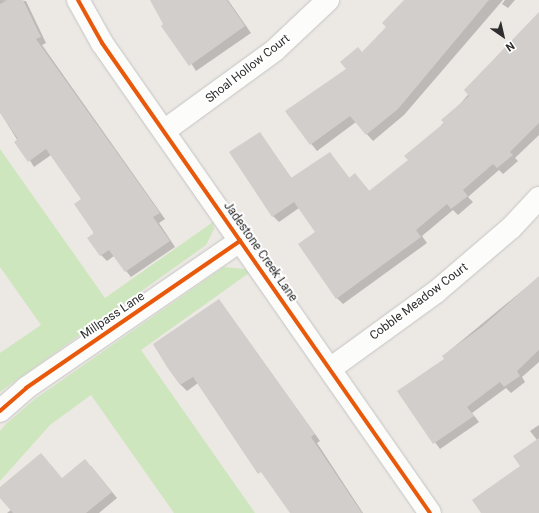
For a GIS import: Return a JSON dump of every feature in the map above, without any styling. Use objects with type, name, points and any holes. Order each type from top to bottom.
[{"type":"street","name":"Jadestone Creek Lane","points":[[78,0],[164,131],[430,513]]},
{"type":"street","name":"Shoal Hollow Court","points":[[164,131],[275,50],[328,0]]},
{"type":"street","name":"Cobble Meadow Court","points":[[330,369],[436,292],[511,228],[539,198]]},
{"type":"street","name":"Millpass Lane","points":[[0,411],[26,388],[240,241]]},
{"type":"green space","points":[[0,149],[105,298],[213,222],[214,229],[206,245],[0,392],[0,353],[41,325],[0,267]]},
{"type":"green space","points":[[224,267],[245,269],[249,273],[141,350],[255,513],[174,513],[91,395],[50,425],[0,481],[0,431],[6,424],[35,399]]},
{"type":"building","points":[[8,0],[23,0],[41,37],[36,39],[160,213],[153,217],[170,241],[125,272],[109,250],[100,256],[87,238],[94,233],[74,204],[81,199],[46,149],[28,162],[14,142],[18,139],[0,113],[0,4]]},
{"type":"building","points":[[150,0],[227,0],[245,26],[189,66],[161,26],[163,24]]},
{"type":"building","points":[[404,0],[489,0],[398,109],[366,135],[350,116],[310,145],[285,111],[346,69],[340,62],[358,47],[362,52],[386,27],[382,23]]},
{"type":"building","points":[[539,12],[539,123],[510,152],[513,155],[497,168],[493,164],[463,190],[468,196],[451,209],[447,204],[416,230],[421,237],[336,299],[298,244],[315,232],[294,202],[272,217],[229,152],[260,132],[291,178],[330,152],[349,178],[355,173],[369,191],[408,160],[404,156],[444,123],[441,120],[469,96],[464,90]]},
{"type":"building","points":[[539,276],[539,350],[517,371],[520,376],[504,387],[500,382],[467,407],[474,416],[433,444],[397,391],[444,359],[442,356],[483,326]]},
{"type":"building","points":[[219,299],[315,434],[311,437],[362,513],[290,513],[261,472],[258,474],[193,377],[180,385],[167,367],[153,344]]},
{"type":"building","points":[[539,438],[539,513],[481,513],[472,500],[520,466],[513,456]]},
{"type":"building","points":[[41,453],[62,478],[85,459],[112,492],[86,513],[13,513],[0,498],[0,487]]},
{"type":"cycle path","points":[[78,0],[102,43],[430,513]]},
{"type":"cycle path","points":[[0,411],[26,388],[240,241]]}]
